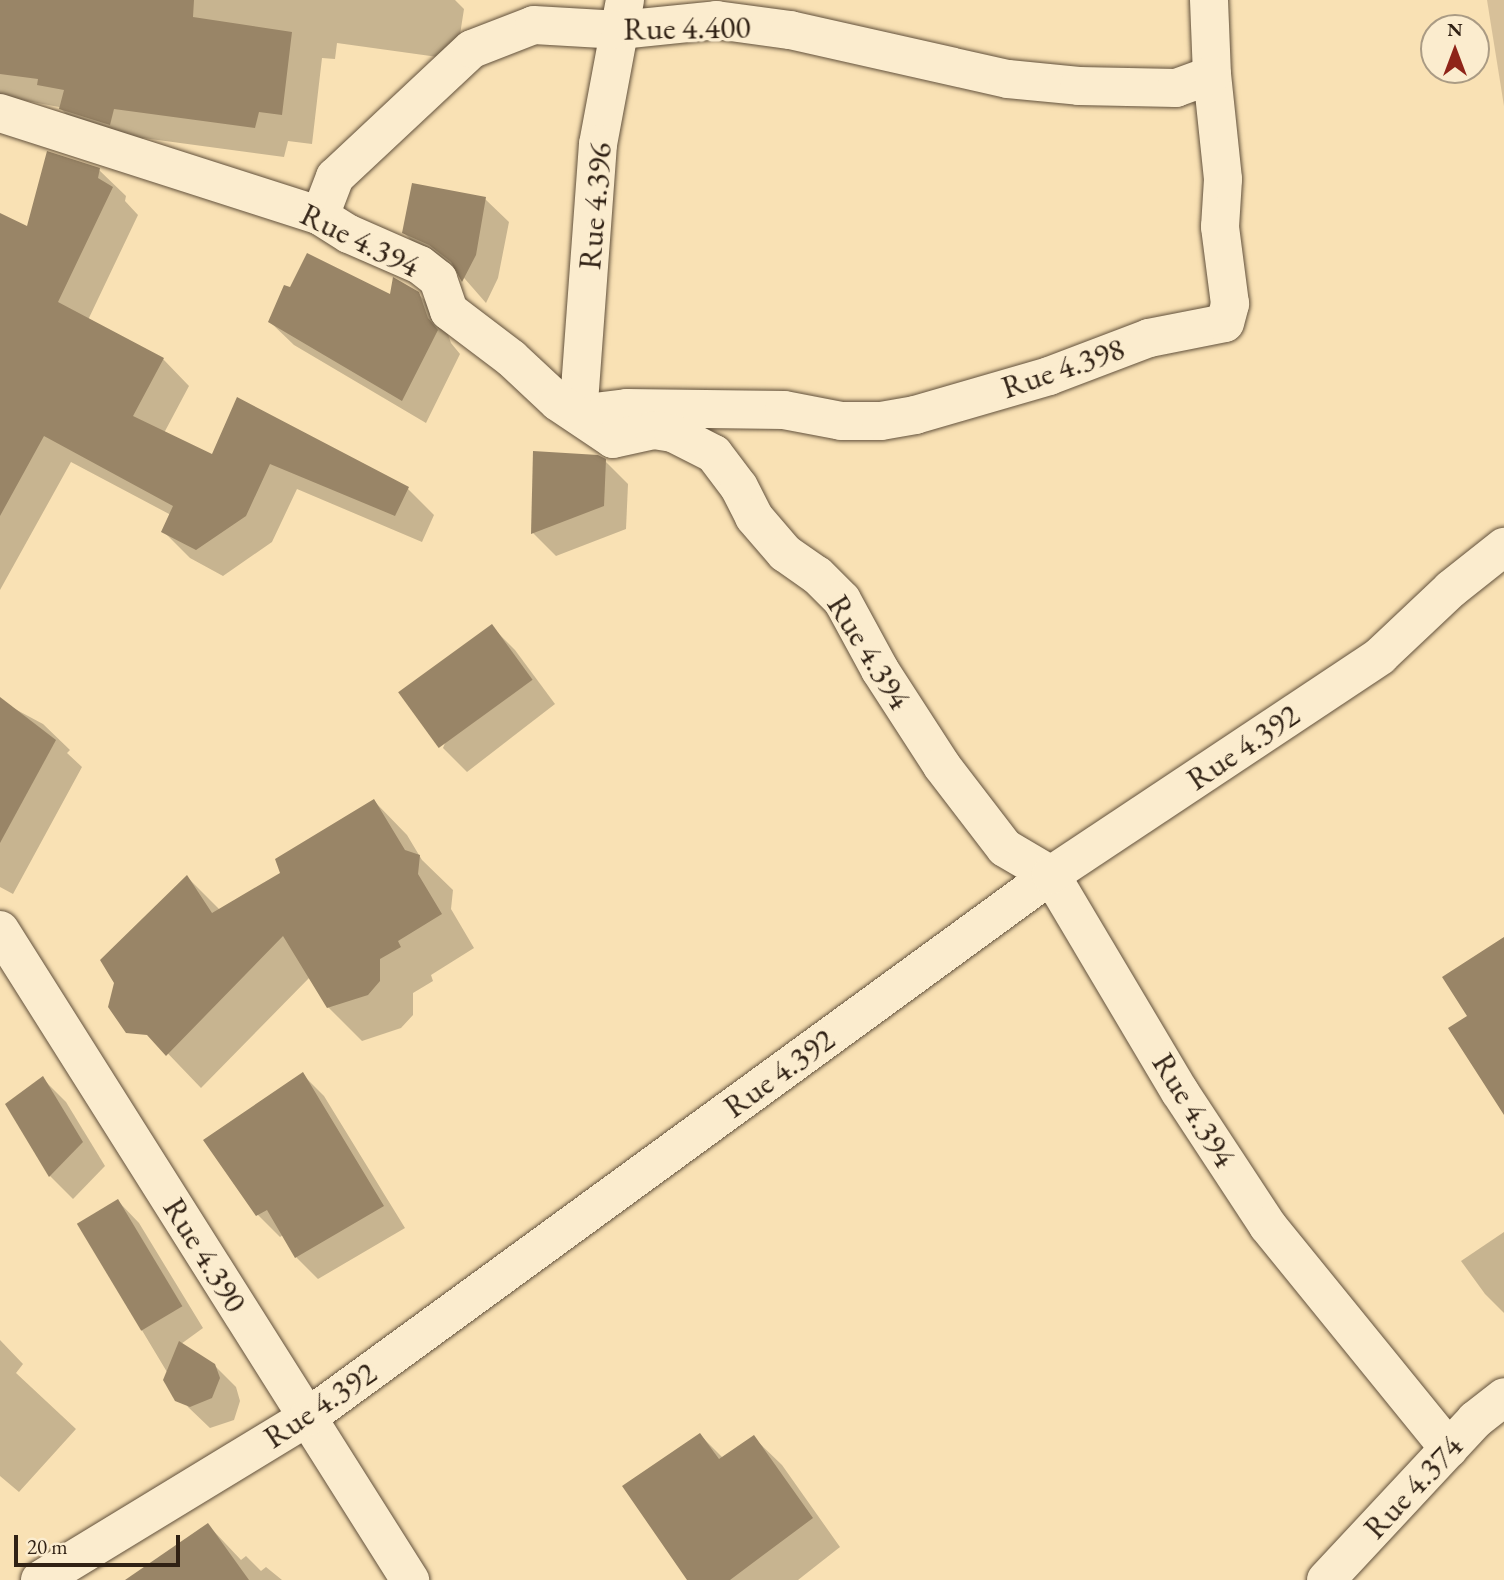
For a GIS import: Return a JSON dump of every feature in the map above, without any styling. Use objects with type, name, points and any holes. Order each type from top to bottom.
[{"type":"street","name":"Rue 4.398","points":[[578,414],[627,408],[784,410],[841,421],[881,421],[915,415],[1049,376],[1149,338],[1225,323],[1230,304],[1220,227],[1223,179],[1212,75],[1209,0]]},
{"type":"street","name":"Rue 4.400","points":[[320,216],[335,177],[472,49],[534,25],[622,15],[716,20],[790,30],[1008,79],[1079,86],[1177,88],[1212,75]]},
{"type":"street","name":"Rue 4.396","points":[[578,414],[598,144],[622,15]]},
{"type":"street","name":"Rue 4.394","points":[[0,113],[320,216],[349,234],[420,265],[438,279],[449,311],[511,358],[558,402],[613,439],[654,430],[673,433],[714,454],[739,487],[754,517],[785,553],[817,575],[842,600],[880,670],[942,766],[1005,848],[1051,875],[1180,1092],[1268,1226],[1450,1449]]},
{"type":"street","name":"Rue 4.392","points":[[40,1580],[308,1417],[1051,875],[1380,656],[1451,589],[1504,547]]},
{"type":"street","name":"Rue 4.390","points":[[0,930],[410,1580]]},
{"type":"street","name":"Rue 4.374","points":[[1326,1580],[1475,1420],[1504,1397]]},
{"type":"shaded area","points":[[1487,0],[1504,0],[1504,106],[1490,14]]},
{"type":"building","points":[[0,0],[194,0],[193,17],[292,32],[282,115],[259,112],[255,128],[114,109],[110,125],[59,109],[64,90],[37,85],[38,79],[0,74]]},
{"type":"building","points":[[47,151],[100,168],[98,178],[113,187],[58,302],[164,358],[133,416],[212,454],[237,397],[409,487],[395,516],[270,464],[246,516],[196,550],[161,532],[173,506],[44,436],[0,516],[0,213],[27,226]]},
{"type":"building","points":[[412,183],[486,197],[476,255],[462,282],[451,262],[429,245],[402,233]]},
{"type":"building","points":[[307,253],[390,294],[393,277],[419,292],[428,318],[438,330],[402,401],[268,322],[284,285],[290,287]]},
{"type":"building","points":[[533,451],[598,455],[606,459],[604,506],[531,534]]},
{"type":"building","points":[[492,624],[533,680],[439,748],[398,692]]},
{"type":"building","points":[[0,697],[56,740],[0,843]]},
{"type":"building","points":[[374,799],[405,850],[420,855],[418,874],[442,914],[398,941],[401,947],[380,959],[380,981],[368,995],[327,1008],[283,936],[166,1056],[147,1035],[126,1033],[108,1007],[114,983],[100,960],[187,875],[212,913],[280,873],[275,859]]},
{"type":"building","points":[[1504,937],[1504,1115],[1448,1028],[1467,1016],[1442,977]]},
{"type":"building","points":[[303,1072],[384,1206],[295,1258],[267,1210],[256,1216],[203,1140]]},
{"type":"building","points":[[43,1076],[83,1142],[49,1177],[5,1104]]},
{"type":"building","points":[[118,1199],[182,1306],[141,1331],[77,1224]]},
{"type":"building","points":[[179,1341],[215,1364],[220,1378],[212,1398],[190,1407],[175,1401],[163,1380]]},
{"type":"building","points":[[700,1433],[719,1459],[754,1435],[813,1518],[730,1580],[687,1580],[622,1486]]},
{"type":"building","points":[[208,1523],[249,1580],[125,1580]]}]
